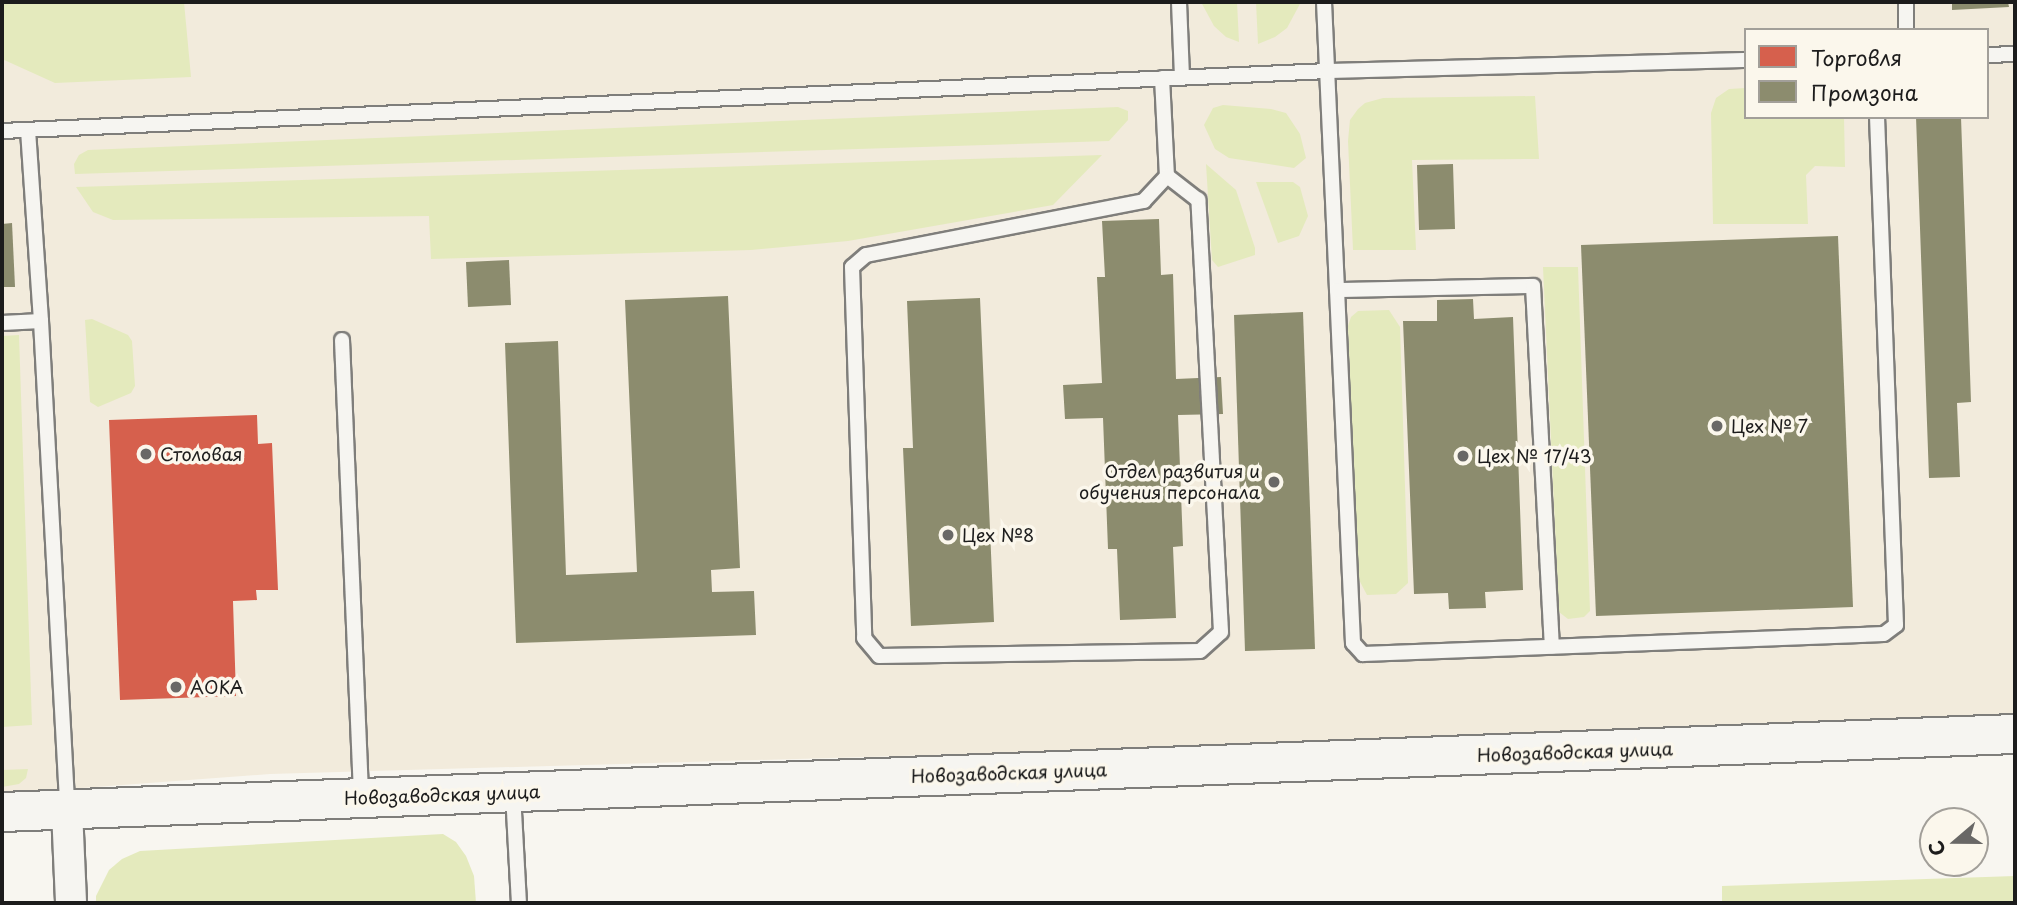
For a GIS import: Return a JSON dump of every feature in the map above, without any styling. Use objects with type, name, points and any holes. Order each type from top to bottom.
[{"type":"main road","name":"Новозаводская улица","points":[[2,812],[2015,734]]},
{"type":"street","points":[[67,810],[71,903]]},
{"type":"lane","points":[[1179,2],[1182,77]]},
{"type":"lane","points":[[1324,2],[1353,643],[1363,654],[1884,634],[1896,625],[1877,119]]},
{"type":"lane","points":[[1906,2],[1906,28]]},
{"type":"lane","points":[[1989,55],[2015,54]]},
{"type":"lane","points":[[2,131],[1327,71],[1744,60]]},
{"type":"lane","points":[[1162,78],[1167,176],[1144,201],[866,255],[852,267],[863,638],[879,656],[1200,651],[1221,632],[1198,201],[1167,176]]},
{"type":"lane","points":[[28,130],[67,810]]},
{"type":"lane","points":[[1337,290],[1533,286],[1552,647]]},
{"type":"lane","points":[[2,323],[41,321]]},
{"type":"lane","points":[[342,340],[360,798]]},
{"type":"lane","points":[[513,793],[519,903]]},
{"type":"shaded area","points":[[2,2],[2015,2],[2015,724],[270,774],[2,794]]},
{"type":"green space","points":[[2,2],[184,2],[191,77],[55,83],[2,59]]},
{"type":"green space","points":[[1201,2],[1237,2],[1239,42],[1226,37],[1214,26]]},
{"type":"green space","points":[[1256,2],[1301,2],[1287,28],[1258,44]]},
{"type":"green space","points":[[1744,88],[1744,119],[1844,119],[1845,167],[1815,166],[1806,175],[1808,224],[1713,224],[1711,113],[1716,98],[1729,89]]},
{"type":"green space","points":[[1535,96],[1539,159],[1412,160],[1416,250],[1353,250],[1348,141],[1350,120],[1365,103],[1383,98]]},
{"type":"green space","points":[[1223,105],[1286,113],[1300,134],[1306,158],[1294,168],[1229,158],[1215,149],[1204,125],[1213,108]]},
{"type":"green space","points":[[1118,107],[1128,111],[1128,120],[1109,141],[75,174],[74,164],[79,155],[88,150]]},
{"type":"green space","points":[[1102,155],[1053,205],[848,241],[751,250],[431,259],[429,216],[113,220],[93,212],[76,187]]},
{"type":"green space","points":[[1206,164],[1236,190],[1255,248],[1255,255],[1218,267],[1212,260]]},
{"type":"green space","points":[[1256,182],[1293,182],[1300,187],[1308,216],[1299,236],[1278,243]]},
{"type":"green space","points":[[1543,267],[1578,267],[1590,611],[1584,617],[1568,619],[1559,612]]},
{"type":"green space","points":[[1389,310],[1400,327],[1408,583],[1396,594],[1367,595],[1357,576],[1348,326],[1351,317],[1358,311]]},
{"type":"green space","points":[[92,319],[128,335],[132,341],[135,386],[131,393],[98,407],[90,402],[85,320]]},
{"type":"green space","points":[[19,335],[32,725],[2,727],[2,336]]},
{"type":"green space","points":[[28,769],[26,778],[19,784],[2,787],[2,770]]},
{"type":"green space","points":[[443,834],[456,842],[466,856],[474,876],[476,903],[96,903],[96,896],[109,870],[122,859],[140,851]]},
{"type":"green space","points":[[2015,876],[2015,903],[1722,903],[1722,886]]},
{"type":"building: Торговля","points":[[257,415],[258,444],[272,443],[278,590],[256,590],[257,600],[233,601],[236,696],[120,700],[109,420]]},
{"type":"building: Промзона","points":[[1952,2],[2008,2],[2009,7],[1952,10]]},
{"type":"building: Промзона","points":[[1916,119],[1961,119],[1971,402],[1957,403],[1960,477],[1929,478]]},
{"type":"building: Промзона","points":[[1453,164],[1455,229],[1419,230],[1417,165]]},
{"type":"building: Промзона","points":[[1159,219],[1161,275],[1173,274],[1176,379],[1221,377],[1223,414],[1178,415],[1183,546],[1173,547],[1176,618],[1120,620],[1117,549],[1108,549],[1103,418],[1065,419],[1063,385],[1102,383],[1097,277],[1105,277],[1102,221]]},
{"type":"building: Промзона","points":[[12,223],[15,287],[2,287],[2,224]]},
{"type":"building: Промзона","name":"Цех № 7","points":[[1838,236],[1853,607],[1596,616],[1581,245]]},
{"type":"building: Промзона","points":[[509,260],[511,305],[468,307],[466,262]]},
{"type":"building: Промзона","points":[[728,296],[740,568],[711,570],[712,592],[754,591],[756,635],[516,643],[505,343],[558,341],[566,575],[637,572],[625,300]]},
{"type":"building: Промзона","name":"Цех №8","points":[[980,298],[994,622],[911,626],[903,448],[913,448],[907,301]]},
{"type":"building: Промзона","name":"Цех № 17/43","points":[[1473,299],[1474,319],[1513,317],[1523,590],[1485,592],[1486,608],[1449,609],[1448,593],[1414,594],[1403,321],[1437,321],[1437,300]]},
{"type":"building: Промзона","name":"Отдел развития и обучения персонала","points":[[1303,312],[1315,649],[1245,651],[1234,315]]},
{"type":"place","name":"Цех № 7","points":[[1717,426]]},
{"type":"place","name":"Столовая","points":[[146,454]]},
{"type":"place","name":"Цех № 17/43","points":[[1463,456]]},
{"type":"place","name":"Отдел развития и обучения персонала","points":[[1274,482]]},
{"type":"place","name":"Цех №8","points":[[948,535]]},
{"type":"place","name":"АОКА","points":[[176,687]]}]
